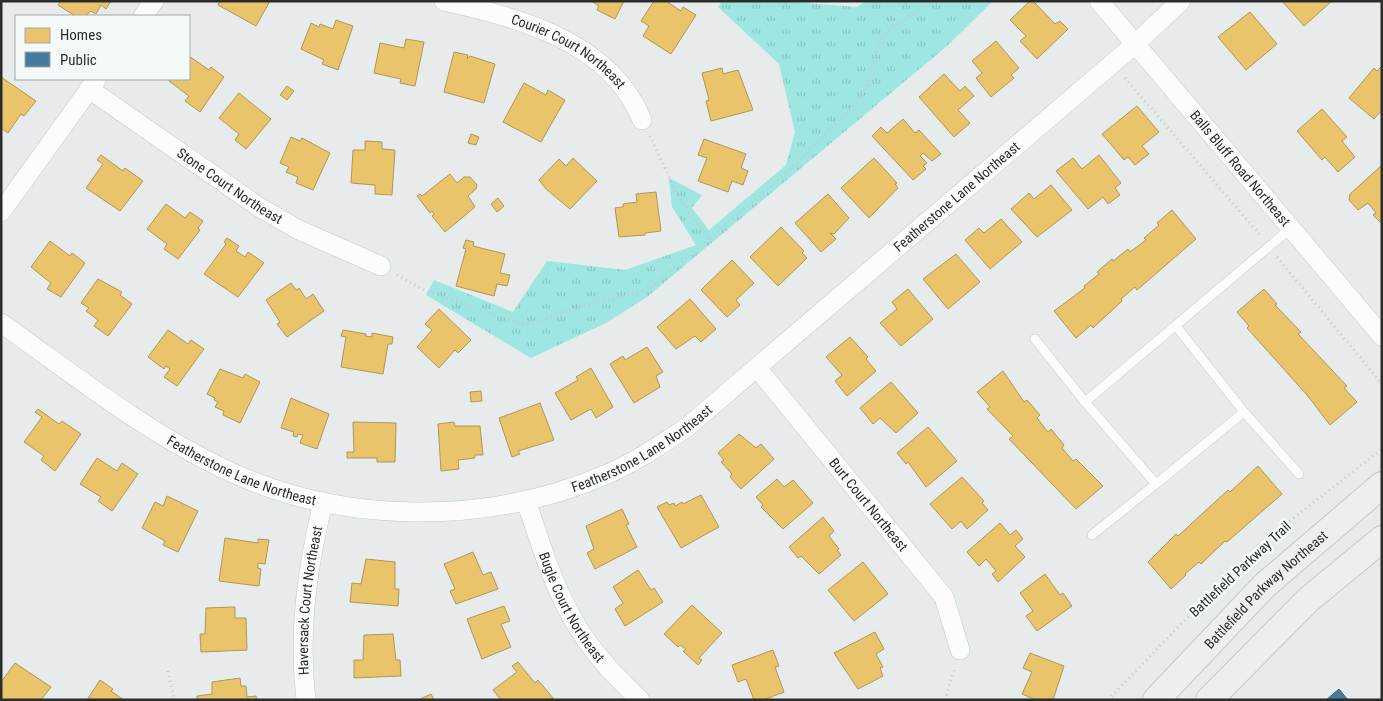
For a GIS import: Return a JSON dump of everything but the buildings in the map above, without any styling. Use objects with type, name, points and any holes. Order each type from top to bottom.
[{"type":"main road","name":"Battlefield Parkway Northeast","points":[[1156,700],[1265,585],[1382,485]]},
{"type":"main road","points":[[1209,700],[1308,600],[1382,539]]},
{"type":"street","points":[[144,15],[154,1]]},
{"type":"street","name":"Courier Court Northeast","points":[[444,1],[518,21],[563,38],[610,71],[636,104],[642,120]]},
{"type":"street","name":"Balls Bluff Road Northeast","points":[[1098,1],[1382,336]]},
{"type":"street","name":"Featherstone Lane Northeast","points":[[1,323],[164,438],[223,469],[253,482],[323,502],[404,512],[477,509],[526,501],[605,475],[646,454],[686,428],[758,369],[1134,45],[1181,1]]},
{"type":"street","points":[[1,212],[92,84]]},
{"type":"street","name":"Stone Court Northeast","points":[[92,84],[259,207],[299,230],[381,266]]},
{"type":"street","name":"Burt Court Northeast","points":[[758,369],[944,597],[960,650]]},
{"type":"street","name":"Bugle Court Northeast","points":[[526,501],[551,574],[573,621],[608,668],[640,700]]},
{"type":"street","name":"Haversack Court Northeast","points":[[306,700],[302,644],[305,588],[323,502]]},
{"type":"lane","points":[[1085,402],[1291,228]]},
{"type":"lane","points":[[1176,326],[1244,412],[1299,474]]},
{"type":"lane","points":[[1035,339],[1085,402],[1156,484]]},
{"type":"lane","points":[[1092,535],[1244,412]]},
{"type":"path","points":[[381,266],[422,289],[518,323],[530,325],[574,308],[646,291],[788,173],[860,99],[870,76],[874,54],[886,34],[905,18],[922,11],[932,1]]},
{"type":"path","points":[[1112,63],[1237,206],[1382,384]]},
{"type":"path","points":[[642,120],[677,194],[709,240]]},
{"type":"path","name":"Battlefield Parkway Trail","points":[[1108,700],[1207,597],[1281,528],[1382,450]]},
{"type":"path","points":[[945,700],[960,650]]},
{"type":"path","points":[[168,671],[174,700]]},
{"type":"green space","points":[[722,1],[779,1],[857,7],[866,1],[993,1],[947,46],[647,297],[606,323],[531,358],[426,295],[434,280],[513,312],[547,261],[625,270],[696,245],[672,207],[669,178],[702,195],[692,208],[709,230],[786,165],[795,132],[779,64],[718,7]]}]
